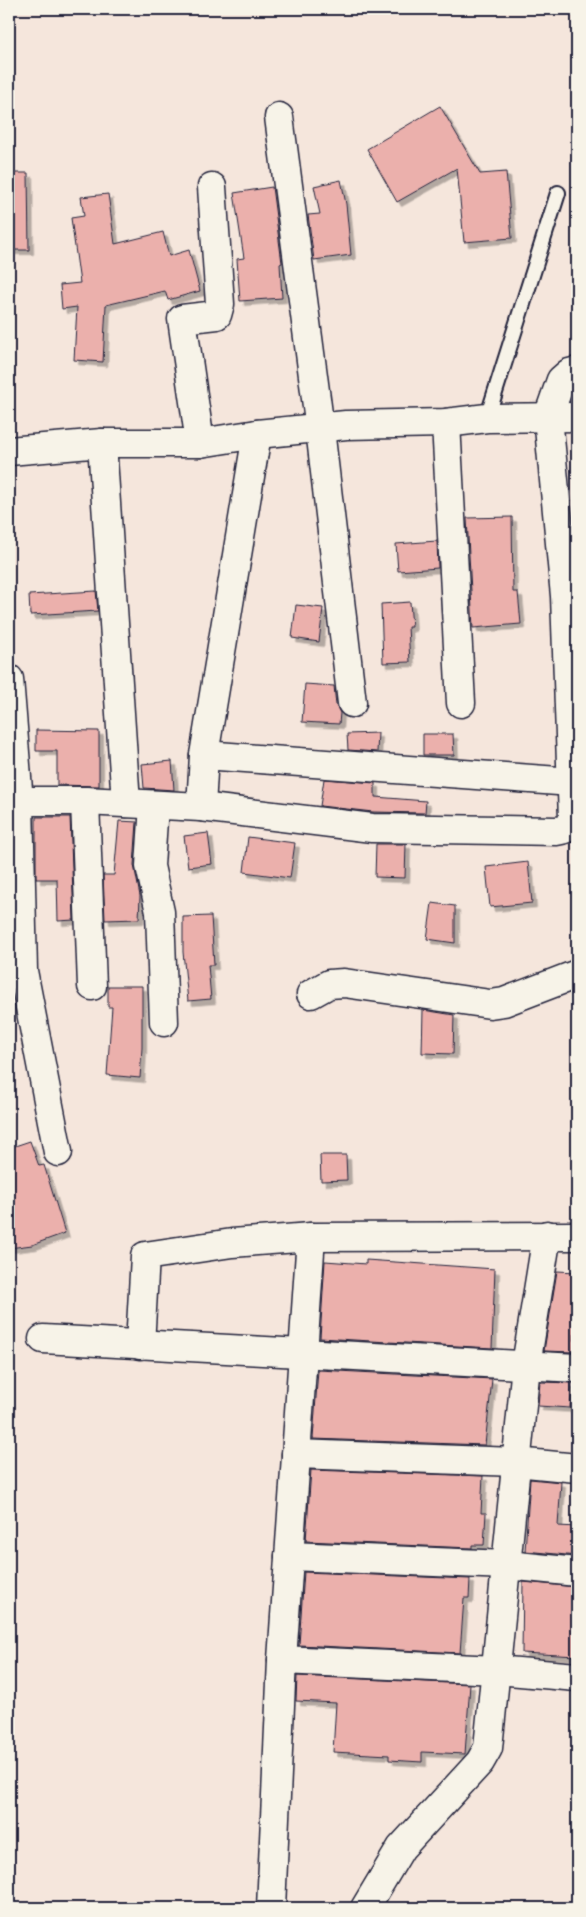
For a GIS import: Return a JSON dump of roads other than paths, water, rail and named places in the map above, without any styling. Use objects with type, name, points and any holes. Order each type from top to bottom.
[{"type":"street","points":[[279,117],[320,429],[352,703]]},
{"type":"street","points":[[200,443],[182,319],[216,315],[220,304],[212,187]]},
{"type":"street","points":[[14,801],[85,801],[202,807],[372,828],[556,831],[564,830],[571,826],[573,819],[571,597],[548,417],[561,380],[568,373],[577,370]]},
{"type":"street","points":[[9,451],[102,443],[200,443],[257,434],[346,426],[446,423],[487,418],[577,417]]},
{"type":"street","points":[[446,423],[461,703]]},
{"type":"street","points":[[202,807],[204,755],[257,434]]},
{"type":"street","points":[[102,443],[126,803]]},
{"type":"street","points":[[9,679],[23,970],[58,1152]]},
{"type":"street","points":[[204,755],[572,782]]},
{"type":"street","points":[[85,801],[92,986]]},
{"type":"street","points":[[154,805],[150,866],[160,912],[164,1022]]},
{"type":"street","points":[[311,994],[329,984],[344,983],[497,1004],[577,974]]},
{"type":"street","points":[[365,1908],[401,1848],[480,1762],[488,1748],[526,1365],[547,1234]]},
{"type":"street","points":[[140,1345],[145,1256],[232,1243],[311,1237],[547,1234],[577,1236]]},
{"type":"street","points":[[272,1908],[282,1660],[311,1237]]},
{"type":"street","points":[[43,1339],[577,1368]]},
{"type":"street","points":[[296,1454],[516,1462],[577,1468]]},
{"type":"street","points":[[289,1556],[507,1565],[577,1572]]},
{"type":"street","points":[[282,1660],[497,1670],[577,1677]]},
{"type":"lane","points":[[487,418],[558,193]]}]
